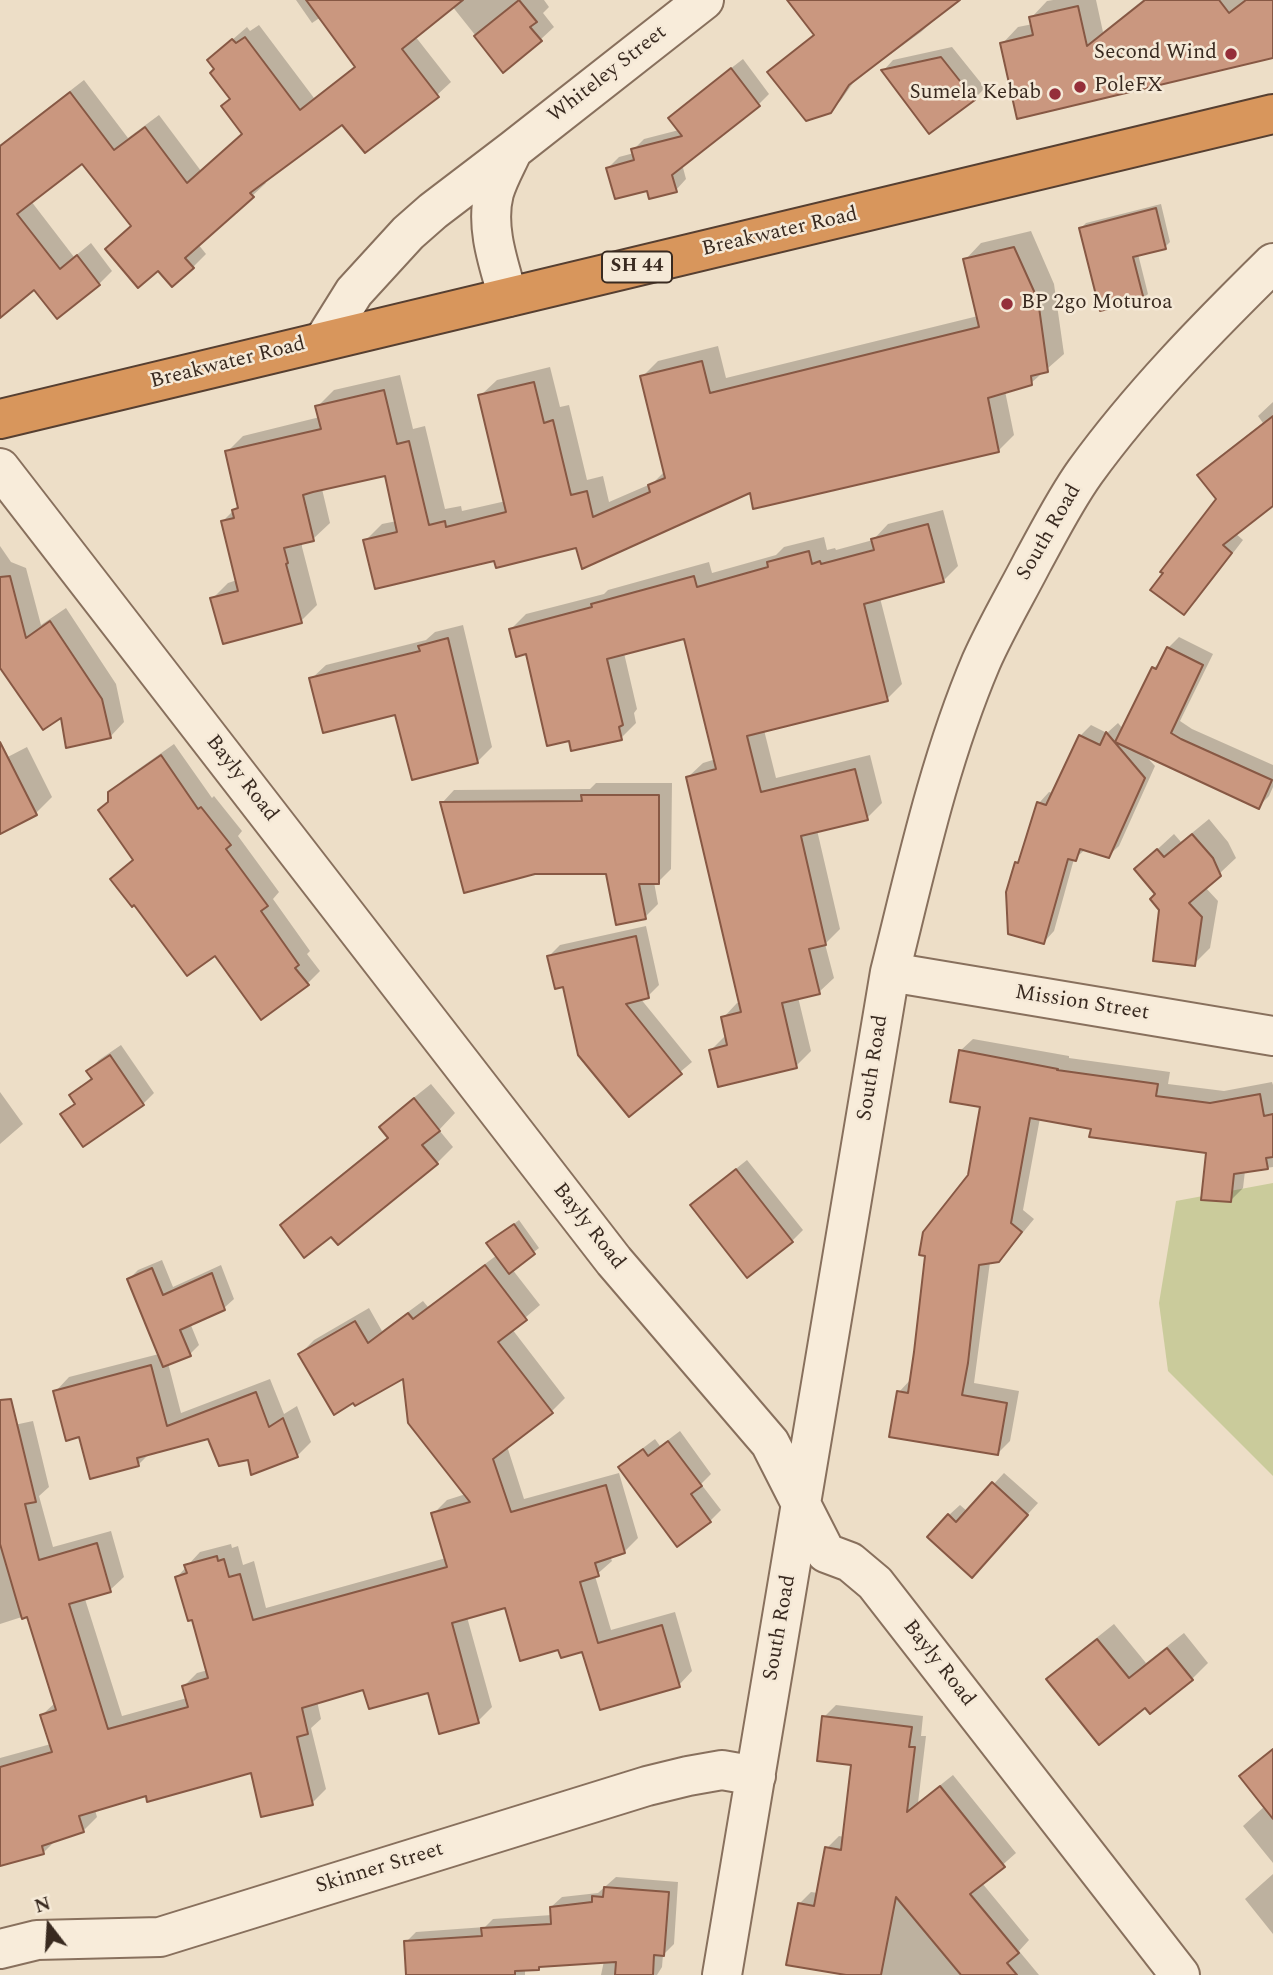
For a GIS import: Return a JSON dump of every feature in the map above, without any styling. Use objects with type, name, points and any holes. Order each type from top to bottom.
[{"type":"highway","name":"Breakwater Road","points":[[0,419],[1273,114]]},
{"type":"street","name":"Whiteley Street","points":[[324,340],[354,292],[399,241],[433,211],[704,0]]},
{"type":"street","name":"Whiteley Street","points":[[508,297],[499,266],[492,214],[494,194],[513,150]]},
{"type":"street","name":"South Road","points":[[722,1975],[890,972],[929,817],[962,711],[987,651],[1056,519],[1084,473],[1118,429],[1225,309],[1273,263]]},
{"type":"street","name":"Bayly Road","points":[[0,468],[614,1261],[770,1443],[826,1553],[850,1562],[875,1583],[1180,1975]]},
{"type":"street","name":"Mission Street","points":[[890,972],[1273,1036]]},
{"type":"street","name":"Skinner Street","points":[[0,1949],[37,1940],[160,1937],[647,1786],[722,1770],[756,1776]]},
{"type":"green space","points":[[1273,1183],[1273,1476],[1168,1371],[1159,1303],[1176,1201]]},
{"type":"building","points":[[306,0],[463,0],[402,49],[439,97],[365,153],[342,125],[250,193],[254,197],[185,258],[194,268],[172,287],[158,271],[138,288],[105,249],[131,226],[82,164],[17,214],[60,269],[77,255],[100,285],[57,319],[34,290],[0,318],[0,146],[70,92],[114,150],[145,127],[187,183],[242,134],[221,106],[230,99],[210,73],[214,69],[207,60],[232,39],[236,43],[245,37],[300,110],[355,67]]},
{"type":"building","points":[[519,0],[537,22],[530,27],[542,41],[503,73],[474,36]]},
{"type":"building","points":[[787,0],[960,0],[849,85],[831,113],[806,121],[767,72],[814,35]]},
{"type":"building","points":[[1145,0],[1219,0],[1229,13],[1246,0],[1273,0],[1273,58],[1017,119],[1000,43],[1033,35],[1029,17],[1078,6],[1087,46]]},
{"type":"building","points":[[941,57],[975,100],[929,134],[881,70]]},
{"type":"building","points":[[731,68],[760,106],[672,175],[677,192],[649,199],[647,191],[615,199],[606,168],[634,160],[631,149],[682,136],[668,118]]},
{"type":"building","points":[[1156,208],[1166,249],[1133,257],[1144,300],[1100,311],[1079,228]]},
{"type":"building","points":[[1014,247],[1038,300],[1048,372],[1031,376],[1032,385],[988,398],[999,452],[753,509],[750,493],[582,569],[576,548],[496,568],[494,561],[375,589],[363,540],[397,532],[385,476],[313,492],[303,495],[314,541],[284,548],[302,623],[223,644],[210,598],[238,591],[221,521],[234,518],[232,510],[238,508],[225,451],[321,429],[315,406],[384,390],[397,444],[409,441],[429,525],[445,521],[446,527],[506,512],[478,395],[534,382],[544,423],[553,420],[571,495],[587,491],[593,517],[650,492],[648,485],[665,478],[640,376],[702,361],[710,393],[979,327],[963,259]]},
{"type":"building","points":[[1273,416],[1273,506],[1223,545],[1232,553],[1184,615],[1150,590],[1163,573],[1160,572],[1216,499],[1197,475]]},
{"type":"building","points":[[928,524],[944,582],[864,604],[888,701],[747,736],[761,792],[855,769],[868,820],[801,836],[826,945],[809,949],[820,994],[782,1003],[797,1068],[718,1087],[709,1050],[727,1045],[721,1017],[741,1012],[686,777],[716,769],[684,639],[607,659],[623,725],[619,727],[622,740],[571,751],[569,741],[547,746],[526,654],[516,657],[509,629],[694,576],[697,587],[768,567],[767,562],[809,551],[812,564],[820,561],[821,564],[874,550],[871,539]]},
{"type":"building","points":[[10,576],[26,638],[50,621],[102,699],[111,738],[66,748],[61,718],[43,730],[0,668],[0,577]]},
{"type":"building","points":[[448,638],[478,763],[412,780],[395,715],[323,733],[309,678],[420,651],[418,646]]},
{"type":"building","points":[[1167,647],[1203,665],[1171,733],[1272,780],[1259,809],[1115,742],[1152,667],[1156,669]]},
{"type":"building","points":[[1106,732],[1145,778],[1109,858],[1080,849],[1076,861],[1068,859],[1044,944],[1008,934],[1006,892],[1037,802],[1046,805],[1079,735],[1100,745]]},
{"type":"building","points":[[0,742],[37,815],[0,834]]},
{"type":"building","points":[[161,755],[198,809],[201,807],[231,845],[226,849],[268,906],[261,911],[299,965],[295,968],[309,985],[261,1020],[215,956],[187,976],[134,905],[132,907],[110,879],[133,860],[98,810],[108,802],[108,792]]},
{"type":"building","points":[[581,795],[659,795],[659,884],[639,884],[646,919],[616,925],[606,874],[535,874],[464,893],[440,802],[582,801]]},
{"type":"building","points":[[1192,834],[1213,858],[1221,876],[1189,903],[1202,917],[1195,966],[1153,961],[1159,910],[1150,899],[1155,894],[1134,869],[1157,849],[1164,857]]},
{"type":"building","points":[[636,936],[649,998],[626,1004],[682,1074],[629,1117],[578,1055],[563,987],[555,989],[547,956]]},
{"type":"building","points":[[959,1050],[1057,1070],[1158,1084],[1156,1096],[1210,1103],[1260,1094],[1264,1116],[1273,1114],[1273,1157],[1266,1158],[1268,1169],[1234,1174],[1231,1202],[1201,1200],[1206,1153],[1089,1137],[1091,1129],[1030,1118],[1011,1223],[1022,1232],[999,1262],[979,1265],[962,1395],[1007,1403],[998,1455],[889,1437],[897,1391],[908,1393],[925,1256],[919,1255],[923,1232],[968,1175],[980,1107],[950,1102]]},
{"type":"building","points":[[110,1055],[144,1105],[83,1147],[60,1114],[75,1104],[69,1095],[92,1079],[86,1071]]},
{"type":"building","points":[[414,1098],[440,1131],[422,1145],[438,1164],[338,1245],[331,1237],[304,1258],[280,1225],[388,1138],[379,1127]]},
{"type":"building","points":[[736,1169],[793,1242],[747,1278],[690,1205]]},
{"type":"building","points":[[514,1224],[535,1254],[509,1274],[486,1243]]},
{"type":"building","points":[[485,1265],[527,1320],[498,1342],[553,1413],[493,1459],[511,1512],[606,1485],[625,1553],[595,1563],[599,1576],[580,1582],[598,1643],[662,1625],[680,1687],[600,1710],[582,1652],[561,1658],[558,1650],[520,1661],[505,1608],[452,1623],[479,1723],[439,1734],[428,1693],[369,1709],[363,1690],[302,1708],[308,1734],[297,1737],[313,1805],[261,1817],[251,1773],[147,1802],[146,1796],[79,1816],[84,1832],[42,1846],[44,1854],[0,1866],[0,1767],[52,1752],[40,1715],[56,1710],[27,1617],[22,1619],[0,1544],[0,1400],[11,1399],[36,1502],[25,1504],[39,1560],[97,1543],[111,1592],[69,1604],[108,1729],[188,1707],[182,1686],[208,1678],[192,1620],[188,1621],[175,1577],[187,1573],[184,1565],[217,1556],[218,1561],[224,1559],[229,1577],[240,1574],[253,1620],[447,1567],[431,1513],[470,1502],[408,1423],[403,1379],[334,1415],[298,1354],[355,1321],[368,1343],[408,1313],[413,1319]]},
{"type":"building","points":[[152,1268],[163,1295],[212,1273],[225,1310],[180,1330],[191,1356],[163,1367],[127,1279]]},
{"type":"building","points":[[151,1365],[167,1426],[256,1392],[269,1427],[283,1418],[298,1457],[251,1475],[248,1460],[219,1466],[208,1439],[137,1458],[139,1466],[90,1479],[79,1437],[66,1441],[53,1391]]},
{"type":"building","points":[[668,1441],[702,1486],[691,1494],[711,1522],[677,1547],[618,1467],[643,1449],[648,1456]]},
{"type":"building","points":[[992,1482],[1028,1515],[972,1578],[927,1537],[948,1514],[956,1522]]},
{"type":"building","points":[[1097,1639],[1129,1678],[1167,1648],[1193,1680],[1150,1714],[1145,1708],[1099,1745],[1046,1679]]},
{"type":"building","points":[[822,1716],[912,1727],[909,1747],[915,1747],[907,1812],[940,1786],[1005,1867],[970,1894],[1019,1953],[1007,1963],[1017,1975],[961,1975],[896,1897],[881,1975],[846,1975],[786,1965],[798,1903],[814,1906],[825,1847],[841,1850],[851,1765],[817,1761]]},
{"type":"building","points":[[1273,1749],[1273,1819],[1239,1776]]},
{"type":"building","points":[[604,1887],[669,1892],[664,1956],[654,1955],[653,1975],[615,1975],[616,1962],[539,1967],[539,1970],[515,1971],[515,1975],[406,1975],[404,1941],[482,1936],[481,1928],[551,1924],[550,1907],[592,1902],[592,1896],[603,1897]]},
{"type":"place","name":"Second Wind","points":[[1231,54]]},
{"type":"place","name":"PoleFX","points":[[1080,87]]},
{"type":"place","name":"Sumela Kebab","points":[[1055,94]]},
{"type":"place","name":"BP 2go Moturoa","points":[[1007,304]]}]
